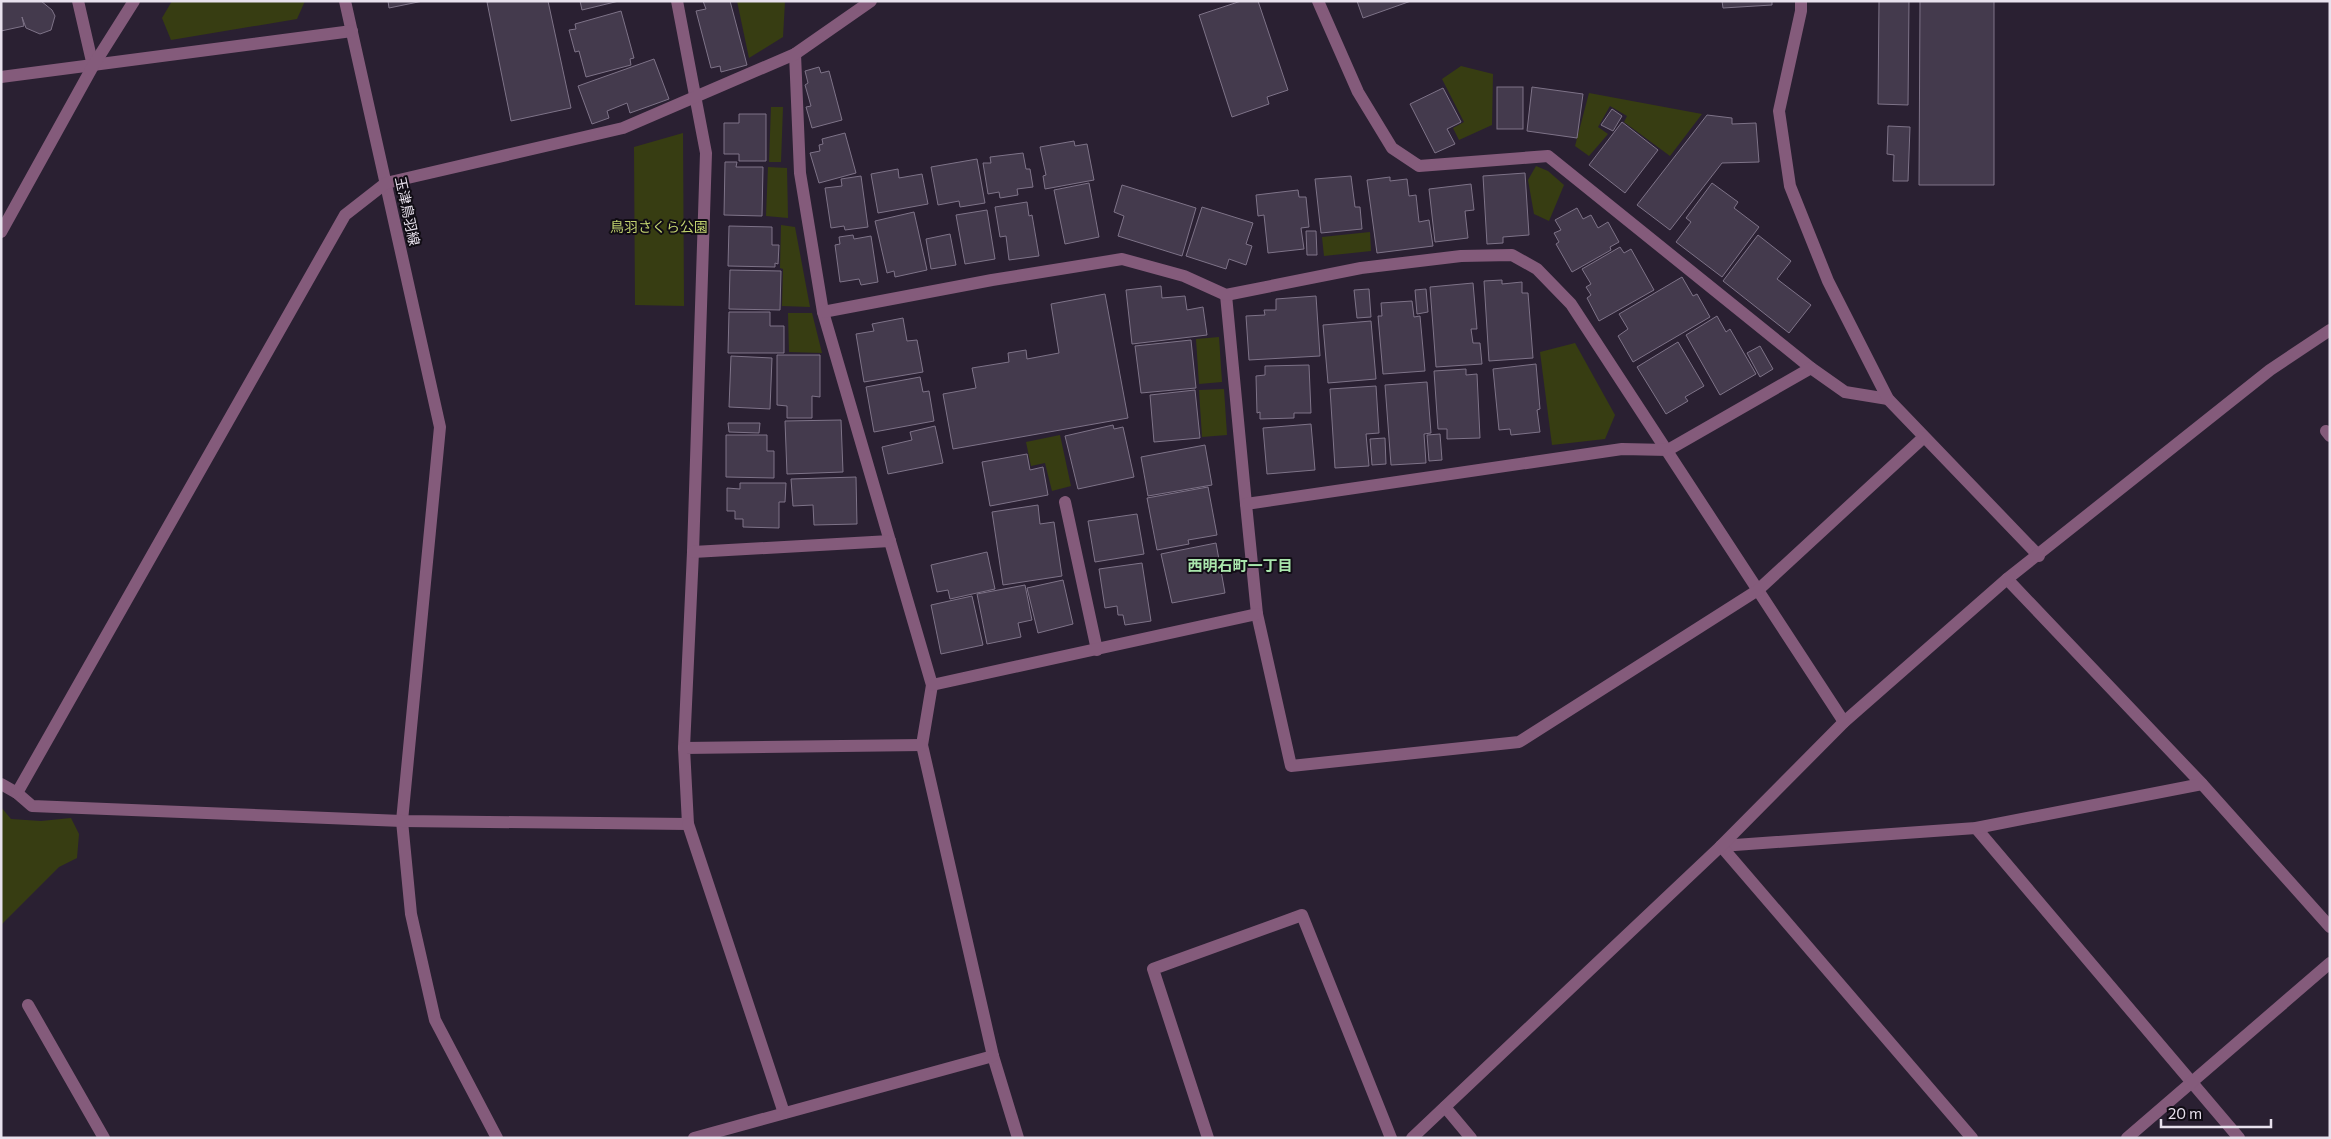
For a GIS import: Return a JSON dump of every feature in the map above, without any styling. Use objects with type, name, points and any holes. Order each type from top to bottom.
[{"type":"street","points":[[78,1],[93,66]]},
{"type":"street","points":[[1,232],[93,66],[134,1]]},
{"type":"street","name":"玉津鳥羽線","points":[[345,1],[440,427],[402,821],[411,914],[435,1020],[496,1138]]},
{"type":"street","points":[[677,1],[697,96],[706,154],[694,552],[684,748],[688,824],[784,1113]]},
{"type":"street","points":[[17,792],[345,215],[386,183],[623,128],[742,79],[796,54],[871,1]]},
{"type":"street","points":[[1318,1],[1358,92],[1392,148],[1419,166],[1548,156],[1811,368],[1845,392],[1888,399]]},
{"type":"street","points":[[1800,1],[1801,11],[1779,111],[1790,186],[1828,281],[1888,399],[2040,556]]},
{"type":"street","points":[[1,77],[352,30]]},
{"type":"street","points":[[796,54],[800,173],[823,312],[932,685],[922,745],[993,1056],[1018,1138]]},
{"type":"street","points":[[823,312],[992,280],[1122,259],[1184,276],[1226,295],[1361,268],[1461,256],[1512,256],[1537,269],[1571,304],[1844,722]]},
{"type":"street","points":[[1226,295],[1257,614],[1291,766],[1519,742],[1758,590],[1924,437]]},
{"type":"street","points":[[1412,1138],[1721,846],[1844,722],[2007,579],[2040,556],[2270,370],[2330,330]]},
{"type":"street","points":[[1246,504],[1622,449],[1668,450],[1811,368]]},
{"type":"street","points":[[1065,502],[1097,650]]},
{"type":"street","points":[[694,552],[890,541]]},
{"type":"street","points":[[2007,579],[2202,784],[2330,927]]},
{"type":"street","points":[[932,685],[1257,614]]},
{"type":"street","points":[[684,748],[922,745]]},
{"type":"street","points":[[1,784],[17,792],[32,806],[402,821],[688,824]]},
{"type":"street","points":[[1721,846],[1976,828],[2202,784]]},
{"type":"street","points":[[1976,828],[2190,1083],[2239,1138]]},
{"type":"street","points":[[1721,846],[1972,1138]]},
{"type":"street","points":[[1208,1138],[1153,969],[1302,915],[1391,1138]]},
{"type":"street","points":[[2126,1138],[2330,963]]},
{"type":"street","points":[[28,1005],[104,1138]]},
{"type":"street","points":[[694,1138],[993,1056]]},
{"type":"street","points":[[1445,1107],[1471,1138]]},
{"type":"green space","points":[[172,1],[305,1],[297,19],[171,40],[162,18]]},
{"type":"green space","points":[[737,1],[785,1],[783,37],[749,58]]},
{"type":"green space","points":[[1461,66],[1493,74],[1492,125],[1459,140],[1453,128],[1464,122],[1442,79]]},
{"type":"green space","points":[[1589,93],[1702,114],[1670,156],[1624,122],[1627,116],[1610,106],[1598,127],[1608,134],[1589,156],[1575,146]]},
{"type":"green space","points":[[771,107],[783,107],[781,162],[769,162]]},
{"type":"green space","name":"鳥羽さくら公園","points":[[683,133],[684,306],[635,305],[634,147]]},
{"type":"green space","points":[[1536,166],[1548,171],[1564,185],[1549,221],[1534,214],[1528,180]]},
{"type":"green space","points":[[768,167],[787,168],[788,218],[766,216]]},
{"type":"green space","points":[[781,225],[795,227],[810,307],[782,306],[783,269],[780,268]]},
{"type":"green space","points":[[1370,232],[1371,251],[1324,256],[1322,237]]},
{"type":"green space","points":[[788,313],[812,313],[822,353],[789,352]]},
{"type":"green space","points":[[1219,337],[1222,382],[1199,384],[1196,339]]},
{"type":"green space","points":[[1575,343],[1615,415],[1605,439],[1552,445],[1540,352]]},
{"type":"green space","points":[[1224,389],[1227,435],[1202,437],[1199,390]]},
{"type":"green space","points":[[1060,435],[1071,486],[1052,491],[1045,463],[1031,466],[1026,442]]},
{"type":"green space","points":[[1,807],[11,819],[41,821],[71,818],[79,834],[77,858],[59,867],[1,925]]},
{"type":"building","points":[[1,1],[41,1],[52,10],[55,16],[51,30],[40,34],[26,28],[22,17],[24,26],[1,31]]},
{"type":"building","points":[[388,1],[423,1],[389,8]]},
{"type":"building","points":[[548,1],[571,108],[511,121],[487,2]]},
{"type":"building","points":[[580,1],[619,1],[582,10]]},
{"type":"building","points":[[703,1],[730,1],[747,65],[721,72],[720,66],[711,68],[696,11],[706,9]]},
{"type":"building","points":[[1241,1],[1258,1],[1288,90],[1267,97],[1269,104],[1232,117],[1199,15]]},
{"type":"building","points":[[1357,1],[1411,1],[1363,18]]},
{"type":"building","points":[[1722,1],[1772,1],[1772,5],[1723,8]]},
{"type":"building","points":[[1879,1],[1909,1],[1908,105],[1878,104]]},
{"type":"building","points":[[1920,1],[1994,1],[1994,185],[1919,185]]},
{"type":"building","points":[[621,11],[634,58],[630,59],[631,65],[586,77],[579,51],[575,52],[569,30],[576,29],[575,24]]},
{"type":"building","points":[[654,59],[669,99],[630,113],[627,103],[607,111],[609,118],[592,124],[578,86]]},
{"type":"building","points":[[819,67],[821,73],[829,71],[842,120],[812,128],[806,107],[811,106],[805,85],[808,83],[805,71]]},
{"type":"building","points":[[1497,87],[1523,87],[1523,129],[1497,129]]},
{"type":"building","points":[[1532,87],[1583,94],[1577,138],[1527,131]]},
{"type":"building","points":[[1443,88],[1461,122],[1447,129],[1455,144],[1435,153],[1410,104]]},
{"type":"building","points":[[1612,109],[1622,116],[1613,131],[1601,125]]},
{"type":"building","points":[[739,114],[766,114],[766,161],[739,161],[739,154],[724,154],[724,123],[739,123]]},
{"type":"building","points":[[1707,115],[1732,118],[1732,124],[1756,123],[1759,162],[1722,163],[1670,230],[1637,205]]},
{"type":"building","points":[[1622,122],[1658,150],[1625,193],[1589,165]]},
{"type":"building","points":[[1888,126],[1910,127],[1908,181],[1893,181],[1894,155],[1887,154]]},
{"type":"building","points":[[845,133],[856,173],[819,183],[810,153],[820,151],[819,145],[823,144],[822,139]]},
{"type":"building","points":[[1074,141],[1075,146],[1087,144],[1094,180],[1045,189],[1043,176],[1046,175],[1040,147]]},
{"type":"building","points":[[1023,153],[1026,169],[1030,169],[1033,187],[1017,189],[1018,195],[1000,198],[999,192],[988,194],[983,163],[991,163],[990,157]]},
{"type":"building","points":[[977,159],[985,203],[960,207],[959,201],[938,205],[931,167]]},
{"type":"building","points":[[725,162],[737,162],[736,167],[763,167],[762,216],[724,215]]},
{"type":"building","points":[[898,169],[899,178],[922,174],[928,204],[878,213],[871,174]]},
{"type":"building","points":[[1525,173],[1529,235],[1503,237],[1503,243],[1487,244],[1483,176]]},
{"type":"building","points":[[861,176],[868,227],[845,230],[844,226],[831,228],[825,188],[842,186],[841,179]]},
{"type":"building","points":[[1351,176],[1355,207],[1360,207],[1362,229],[1321,233],[1315,179]]},
{"type":"building","points":[[1390,177],[1390,181],[1407,179],[1409,196],[1416,195],[1419,222],[1429,220],[1433,246],[1377,253],[1367,180]]},
{"type":"building","points":[[1089,183],[1099,237],[1065,244],[1054,190]]},
{"type":"building","points":[[1712,183],[1738,202],[1734,208],[1759,227],[1722,277],[1676,242],[1691,222],[1686,218]]},
{"type":"building","points":[[1471,184],[1474,210],[1465,211],[1468,238],[1435,242],[1429,189]]},
{"type":"building","points":[[1122,185],[1196,208],[1182,256],[1118,236],[1124,216],[1114,212]]},
{"type":"building","points":[[1298,190],[1299,197],[1306,197],[1309,227],[1301,228],[1304,249],[1268,253],[1264,215],[1258,216],[1256,195]]},
{"type":"building","points":[[1027,202],[1029,216],[1032,215],[1039,256],[1009,260],[1006,236],[1000,237],[995,207]]},
{"type":"building","points":[[1202,207],[1253,223],[1246,244],[1252,246],[1246,265],[1229,259],[1226,269],[1186,256]]},
{"type":"building","points":[[1577,208],[1583,219],[1591,215],[1598,228],[1608,222],[1619,242],[1610,247],[1611,250],[1572,272],[1556,244],[1559,242],[1554,233],[1561,230],[1555,220]]},
{"type":"building","points":[[987,210],[995,259],[965,264],[956,215]]},
{"type":"building","points":[[914,212],[927,270],[895,277],[894,271],[887,273],[875,221]]},
{"type":"building","points":[[729,226],[772,227],[772,245],[779,245],[778,264],[775,263],[775,267],[728,266]]},
{"type":"building","points":[[1306,231],[1316,231],[1317,255],[1307,255]]},
{"type":"building","points":[[950,234],[956,265],[931,269],[926,239]]},
{"type":"building","points":[[853,235],[854,239],[871,236],[878,282],[861,285],[859,279],[840,282],[835,245],[840,244],[839,237]]},
{"type":"building","points":[[1758,235],[1791,261],[1777,279],[1811,305],[1789,333],[1723,281]]},
{"type":"building","points":[[1620,247],[1624,253],[1631,249],[1654,290],[1599,321],[1587,298],[1591,295],[1586,287],[1591,284],[1582,269]]},
{"type":"building","points":[[730,270],[781,271],[780,310],[729,309]]},
{"type":"building","points":[[1682,277],[1693,296],[1697,294],[1710,317],[1633,362],[1618,336],[1628,329],[1619,314]]},
{"type":"building","points":[[1502,280],[1502,284],[1522,282],[1522,293],[1528,293],[1533,358],[1489,361],[1484,281]]},
{"type":"building","points":[[1473,283],[1477,329],[1471,329],[1473,343],[1480,343],[1482,364],[1436,367],[1430,287]]},
{"type":"building","points":[[1161,286],[1162,298],[1185,296],[1187,310],[1203,307],[1207,335],[1132,344],[1126,290]]},
{"type":"building","points":[[1369,289],[1371,317],[1357,318],[1354,290]]},
{"type":"building","points":[[1426,289],[1428,312],[1417,314],[1415,290]]},
{"type":"building","points":[[1105,294],[1128,418],[953,449],[943,394],[976,388],[972,368],[1009,362],[1008,353],[1026,350],[1027,359],[1059,353],[1051,304]]},
{"type":"building","points":[[1316,296],[1320,356],[1249,360],[1246,316],[1265,315],[1264,310],[1276,310],[1276,299]]},
{"type":"building","points":[[1412,301],[1414,317],[1420,316],[1425,371],[1383,374],[1378,316],[1382,316],[1381,303]]},
{"type":"building","points":[[729,312],[770,312],[770,326],[784,326],[784,353],[728,353]]},
{"type":"building","points":[[1717,316],[1726,332],[1730,329],[1756,374],[1720,395],[1686,335]]},
{"type":"building","points":[[903,318],[907,341],[917,340],[923,372],[864,382],[856,334],[874,331],[872,324]]},
{"type":"building","points":[[1371,321],[1376,379],[1328,383],[1323,325]]},
{"type":"building","points":[[1191,340],[1196,388],[1141,393],[1135,346]]},
{"type":"building","points":[[1678,342],[1704,386],[1685,397],[1688,401],[1666,414],[1637,367]]},
{"type":"building","points":[[1760,346],[1773,369],[1760,377],[1747,353]]},
{"type":"building","points":[[777,355],[820,355],[820,397],[812,396],[812,418],[787,418],[787,406],[777,405]]},
{"type":"building","points":[[731,356],[772,358],[770,409],[729,407]]},
{"type":"building","points":[[1536,364],[1540,409],[1537,410],[1540,432],[1511,435],[1510,429],[1499,430],[1493,369]]},
{"type":"building","points":[[1309,365],[1311,413],[1294,413],[1294,418],[1260,419],[1260,412],[1257,413],[1256,376],[1265,375],[1265,366]]},
{"type":"building","points":[[1466,369],[1466,375],[1477,374],[1480,438],[1447,439],[1447,429],[1438,429],[1434,371]]},
{"type":"building","points":[[920,377],[923,392],[929,391],[934,421],[874,432],[866,387]]},
{"type":"building","points":[[1427,382],[1431,433],[1424,434],[1426,463],[1391,465],[1385,385]]},
{"type":"building","points":[[1376,386],[1379,433],[1366,434],[1369,466],[1335,468],[1330,389]]},
{"type":"building","points":[[1195,390],[1200,438],[1154,442],[1150,395]]},
{"type":"building","points":[[841,420],[843,472],[787,474],[785,421]]},
{"type":"building","points":[[728,423],[760,423],[759,433],[729,432]]},
{"type":"building","points":[[1311,424],[1315,470],[1267,474],[1263,428]]},
{"type":"building","points":[[1113,425],[1114,429],[1123,427],[1134,477],[1078,489],[1065,436]]},
{"type":"building","points":[[935,426],[943,463],[888,474],[882,447],[912,440],[910,432]]},
{"type":"building","points":[[1440,434],[1442,460],[1429,461],[1427,435]]},
{"type":"building","points":[[726,435],[767,435],[767,451],[774,451],[774,478],[726,477]]},
{"type":"building","points":[[1385,438],[1386,464],[1372,465],[1370,439]]},
{"type":"building","points":[[1205,445],[1212,485],[1148,496],[1141,457]]},
{"type":"building","points":[[1027,454],[1030,470],[1043,467],[1048,495],[990,506],[982,462]]},
{"type":"building","points":[[856,477],[857,524],[814,525],[813,505],[793,506],[791,479]]},
{"type":"building","points":[[740,483],[786,483],[785,502],[779,502],[779,528],[743,527],[743,519],[735,519],[735,511],[727,511],[727,488],[740,489]]},
{"type":"building","points":[[1208,487],[1217,535],[1188,540],[1189,544],[1157,550],[1147,498]]},
{"type":"building","points":[[1038,505],[1040,524],[1054,522],[1062,576],[1003,585],[992,512]]},
{"type":"building","points":[[1137,514],[1144,554],[1095,562],[1088,521]]},
{"type":"building","points":[[1216,543],[1225,593],[1172,603],[1161,554]]},
{"type":"building","points":[[987,552],[995,589],[950,599],[948,590],[937,592],[931,565]]},
{"type":"building","points":[[1142,563],[1151,621],[1125,625],[1123,615],[1118,615],[1117,606],[1105,608],[1099,569]]},
{"type":"building","points":[[1063,580],[1073,624],[1038,633],[1027,588]]},
{"type":"building","points":[[1025,585],[1032,620],[1018,623],[1021,637],[987,644],[977,594]]},
{"type":"building","points":[[972,596],[983,645],[941,654],[931,605]]},
{"type":"district","name":"西明石町一丁目","points":[[1240,565]]}]
